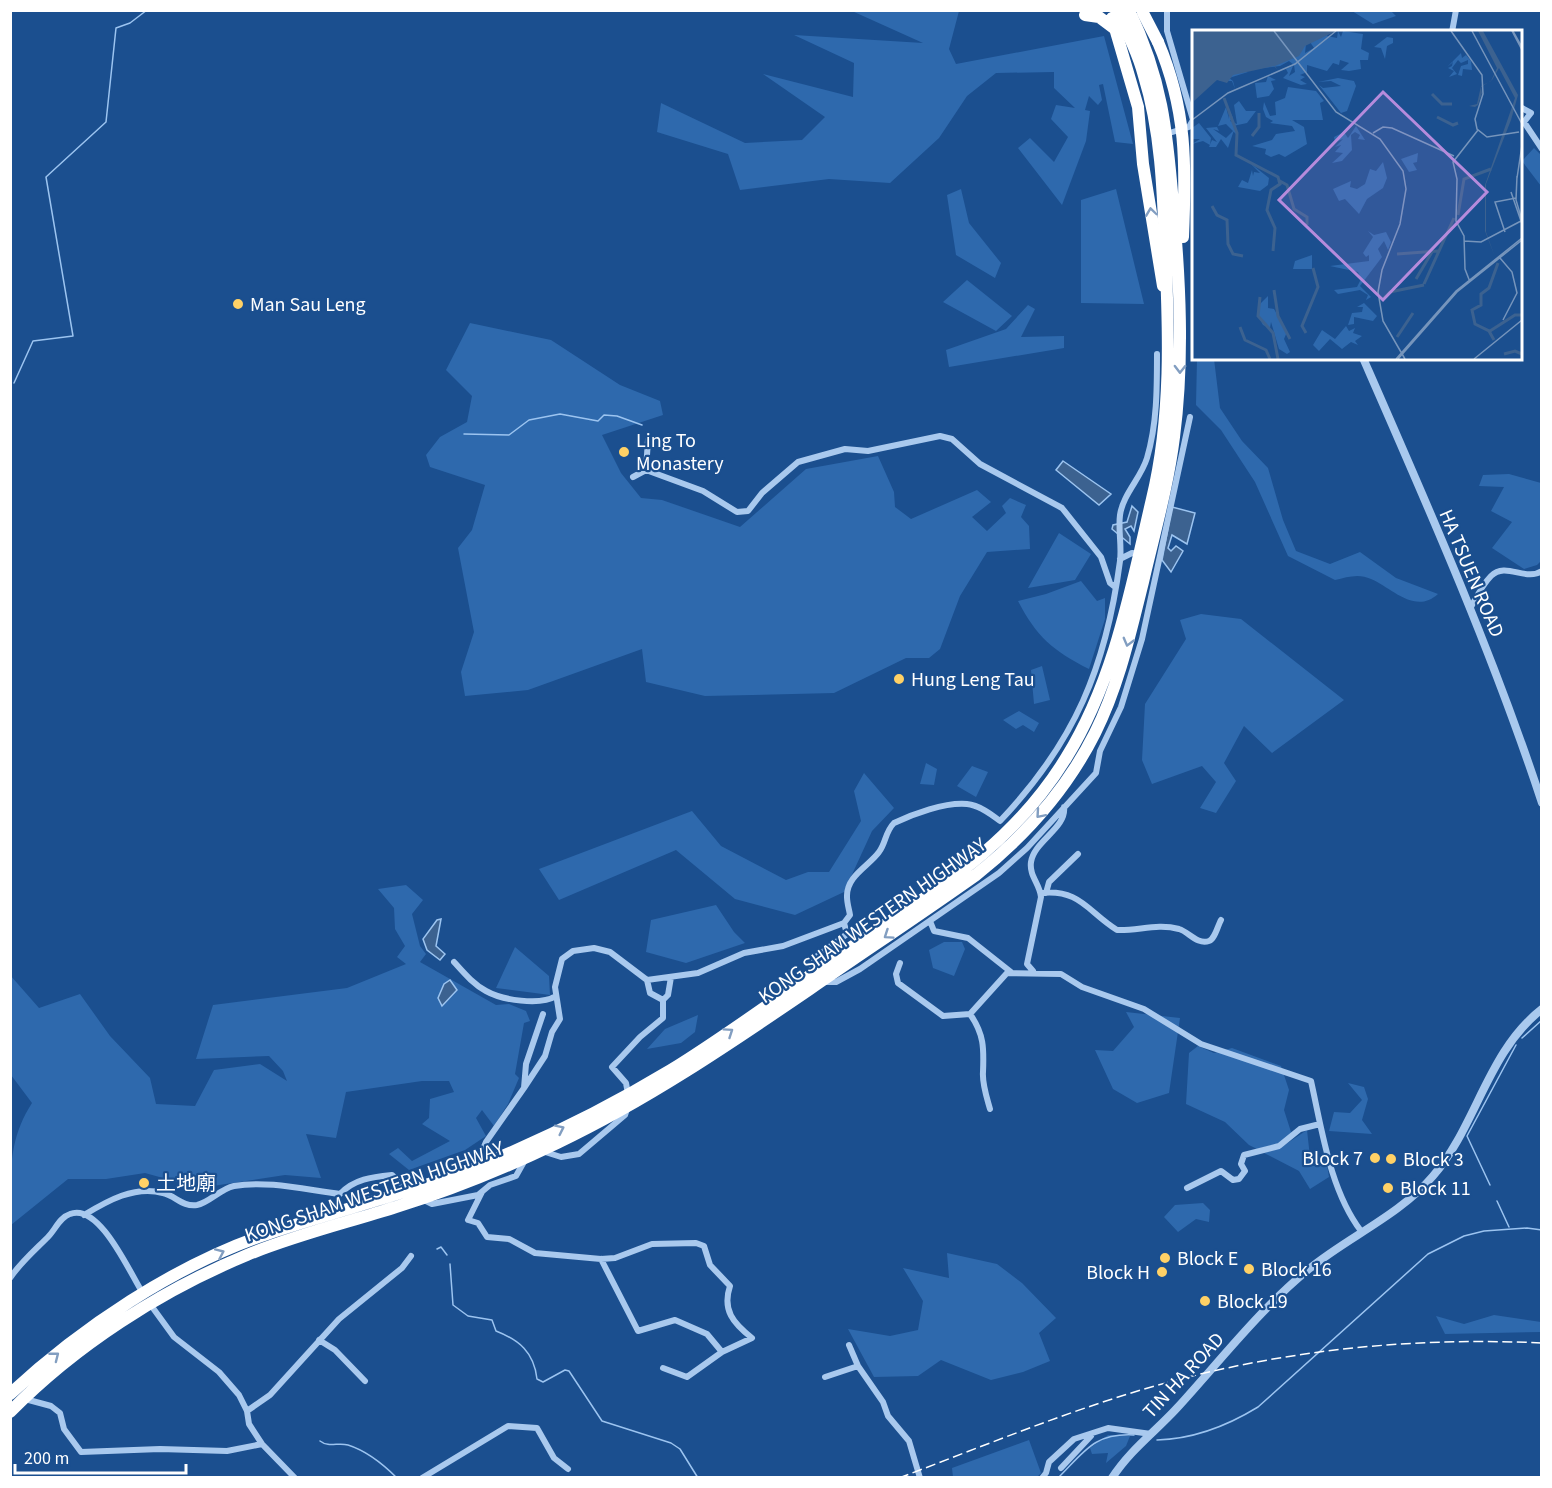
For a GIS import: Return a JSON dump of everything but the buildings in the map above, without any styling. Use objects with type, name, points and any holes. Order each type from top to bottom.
[{"type":"highway","name":"KONG SHAM WESTERN HIGHWAY","points":[[10,1412],[60,1367],[95,1340],[129,1317],[214,1269],[271,1246],[470,1181],[556,1144],[651,1094],[726,1046],[957,888],[1011,845],[1048,805],[1075,768],[1099,724],[1120,670],[1172,455],[1179,394],[1164,109],[1151,60],[1129,10]]},
{"type":"highway","points":[[1143,12],[1173,81],[1184,141],[1174,310]]},
{"type":"highway","points":[[1084,15],[1114,17],[1138,107],[1149,204],[1174,310]]},
{"type":"highway","name":"KONG SHAM WESTERN HIGHWAY","points":[[10,1394],[51,1358],[122,1307],[208,1258],[266,1234],[469,1170],[557,1131],[646,1085],[731,1030],[973,864],[1040,796],[1065,761],[1101,691],[1126,610],[1161,463],[1174,310],[1157,128],[1140,63],[1114,17]]},
{"type":"street","points":[[1167,10],[1167,31],[1192,117]]},
{"type":"street","points":[[1452,30],[1456,10]]},
{"type":"street","points":[[1141,54],[1143,12]]},
{"type":"street","points":[[1114,17],[1141,54],[1154,89],[1164,134],[1170,229],[1192,236]]},
{"type":"street","points":[[1522,108],[1531,112],[1524,122],[1542,149]]},
{"type":"street","points":[[1164,134],[1188,127],[1192,121]]},
{"type":"street","points":[[647,980],[698,973],[744,953],[783,946],[844,923],[850,915],[847,895],[852,882],[861,869],[880,852],[887,830],[894,823],[952,805],[968,804],[989,812],[1000,820],[1024,795],[1051,761],[1070,729],[1096,673],[1113,612],[1120,560],[1120,514],[1147,460],[1155,418],[1157,354]]},
{"type":"street","name":"HA TSUEN ROAD","points":[[1364,360],[1515,722],[1542,803]]},
{"type":"street","points":[[844,923],[847,934],[816,957],[810,967],[812,975],[821,982],[837,982],[850,975],[999,873],[1027,848],[1096,773],[1100,751],[1121,707],[1142,639],[1190,417]]},
{"type":"street","points":[[645,470],[703,491],[736,512],[748,511],[762,493],[798,462],[845,449],[867,451],[940,436],[952,440],[980,464],[1062,508],[1101,558],[1110,582],[1115,587]]},
{"type":"street","points":[[645,470],[648,440]]},
{"type":"street","points":[[633,477],[645,470]]},
{"type":"street","points":[[1120,560],[1132,553],[1147,555],[1158,561]]},
{"type":"street","points":[[1469,609],[1488,580],[1497,572],[1503,569],[1530,575],[1542,571]]},
{"type":"street","points":[[1043,893],[1033,878],[1030,864],[1033,854],[1059,823],[1065,811],[1064,806]]},
{"type":"street","points":[[1033,971],[1027,964],[1043,893],[1049,882],[1078,854]]},
{"type":"street","points":[[1043,893],[1074,895],[1117,930],[1167,926],[1183,930],[1193,939],[1209,941],[1221,920]]},
{"type":"street","points":[[930,921],[934,931],[968,938],[1011,972]]},
{"type":"street","points":[[490,1185],[481,1155],[486,1143],[545,1056],[552,1032],[560,1019],[561,1011],[556,996],[556,975],[562,959],[573,951],[594,948],[610,952],[647,980],[650,993],[663,1000]]},
{"type":"street","points":[[454,962],[466,975],[489,992],[530,1002],[549,1000],[556,996]]},
{"type":"street","points":[[900,963],[896,974],[898,983],[943,1016],[970,1014],[999,980],[1011,972],[1033,971],[1061,974],[1082,987],[1144,1009],[1201,1044],[1311,1081],[1325,1150],[1340,1192],[1352,1219],[1361,1231]]},
{"type":"street","points":[[663,1368],[687,1377],[722,1353],[752,1338],[733,1322],[726,1298],[730,1286],[710,1265],[704,1246],[696,1243],[652,1244],[615,1258],[601,1259],[535,1253],[508,1239],[487,1237],[478,1223],[468,1220],[482,1192],[490,1185],[516,1176],[531,1151],[543,1151],[561,1156],[579,1154],[625,1115],[629,1102],[626,1083],[612,1068],[640,1037],[663,1018],[663,1000],[668,995],[671,977]]},
{"type":"street","name":"TIN HA ROAD","points":[[1112,1478],[1136,1447],[1295,1281],[1423,1187],[1450,1151],[1506,1046],[1526,1022],[1542,1009]]},
{"type":"street","points":[[524,1088],[524,1070],[543,1014]]},
{"type":"street","points":[[970,1014],[980,1028],[985,1046],[982,1073],[990,1109]]},
{"type":"street","points":[[1188,1188],[1221,1171],[1233,1180],[1239,1179],[1245,1171],[1241,1164],[1244,1155],[1280,1146],[1300,1130],[1320,1124]]},
{"type":"street","points":[[84,1215],[123,1194],[163,1193],[182,1204],[199,1205],[223,1189],[237,1186],[280,1187],[340,1194],[354,1183],[374,1176],[392,1175],[412,1195],[432,1204],[448,1203],[482,1192]]},
{"type":"street","points":[[10,1278],[22,1261],[62,1219],[76,1212],[84,1215],[106,1231],[131,1277],[169,1331],[219,1372],[239,1395],[247,1411],[249,1424],[262,1444],[295,1478]]},
{"type":"street","points":[[247,1411],[270,1395],[319,1340],[360,1299],[402,1268],[411,1256]]},
{"type":"street","points":[[601,1259],[638,1331],[675,1320],[708,1334],[722,1353]]},
{"type":"street","points":[[319,1340],[335,1350],[364,1382]]},
{"type":"street","points":[[849,1345],[858,1366],[883,1402],[888,1416],[909,1441],[920,1478]]},
{"type":"street","points":[[825,1377],[858,1366]]},
{"type":"street","points":[[10,1400],[16,1396],[51,1406],[60,1413],[64,1429],[81,1452],[160,1449],[227,1451],[262,1444]]},
{"type":"street","points":[[422,1478],[508,1426],[537,1428],[554,1458],[568,1469]]},
{"type":"street","points":[[1042,1478],[1049,1462],[1071,1442],[1116,1427],[1149,1436]]},
{"type":"street","points":[[1061,1468],[1091,1436]]},
{"type":"shaded area","points":[[852,11],[959,11],[949,49],[956,64],[1104,36],[1133,144],[1115,142],[1103,84],[1099,85],[1102,100],[1098,105],[1089,96],[1085,110],[1090,111],[1086,141],[1062,205],[1018,148],[1030,138],[1054,162],[1068,137],[1051,119],[1056,105],[1075,108],[1054,88],[1054,72],[996,73],[967,96],[939,138],[890,183],[829,179],[740,190],[728,154],[657,132],[661,103],[745,143],[802,140],[825,117],[763,74],[853,97],[854,63],[794,35],[923,43]]},
{"type":"shaded area","points":[[1352,11],[1391,11],[1396,16],[1373,24]]},
{"type":"shaded area","points":[[1534,148],[1541,155],[1541,186],[1522,161]]},
{"type":"shaded area","points":[[961,189],[969,223],[1001,263],[995,278],[956,255],[947,195]]},
{"type":"shaded area","points":[[1116,189],[1144,304],[1081,303],[1081,200]]},
{"type":"shaded area","points":[[967,280],[1012,316],[996,331],[943,302]]},
{"type":"shaded area","points":[[1028,305],[1035,309],[1021,337],[1064,336],[1064,348],[949,367],[946,350],[1006,329]]},
{"type":"shaded area","points":[[470,323],[551,340],[620,385],[660,401],[663,415],[602,435],[621,473],[641,498],[662,500],[740,527],[806,469],[878,456],[894,492],[895,507],[911,519],[977,490],[991,502],[972,517],[987,531],[1006,513],[1002,506],[1010,498],[1026,505],[1021,517],[1029,526],[1030,549],[987,552],[960,596],[940,649],[929,658],[906,658],[834,693],[705,696],[646,682],[642,649],[528,690],[465,696],[461,672],[474,632],[458,548],[472,530],[485,485],[430,467],[426,455],[440,437],[467,422],[472,396],[446,370]]},
{"type":"shaded area","points":[[1197,360],[1214,360],[1220,408],[1242,441],[1268,468],[1283,520],[1296,551],[1330,564],[1360,552],[1396,578],[1438,594],[1429,600],[1412,601],[1366,577],[1353,576],[1335,580],[1288,556],[1255,482],[1221,430],[1196,405]]},
{"type":"shaded area","points":[[1063,461],[1111,494],[1099,505],[1056,470]]},
{"type":"shaded area","points":[[1509,474],[1541,483],[1541,561],[1537,565],[1524,569],[1492,548],[1512,522],[1491,511],[1504,487],[1479,486],[1483,475]]},
{"type":"shaded area","points":[[1132,506],[1138,512],[1134,531],[1131,526],[1125,529],[1130,537],[1130,544],[1112,529],[1113,525],[1127,522]]},
{"type":"shaded area","points":[[1172,507],[1195,513],[1187,544],[1172,535],[1168,548],[1171,551],[1176,546],[1183,551],[1171,572],[1162,560]]},
{"type":"shaded area","points":[[1059,533],[1091,554],[1075,580],[1028,588]]},
{"type":"shaded area","points":[[1081,581],[1097,601],[1105,598],[1105,619],[1089,669],[1055,649],[1032,624],[1018,601],[1046,594]]},
{"type":"shaded area","points":[[1201,614],[1241,619],[1344,700],[1272,753],[1244,726],[1224,763],[1236,781],[1216,813],[1200,808],[1216,782],[1202,766],[1152,784],[1142,760],[1145,704],[1186,639],[1180,620]]},
{"type":"shaded area","points":[[1042,666],[1050,700],[1034,704],[1031,670]]},
{"type":"shaded area","points":[[1019,711],[1039,723],[1034,732],[1023,725],[1016,729],[1003,720]]},
{"type":"shaded area","points":[[926,763],[937,769],[934,785],[920,784]]},
{"type":"shaded area","points":[[972,766],[988,772],[976,797],[957,786]]},
{"type":"shaded area","points":[[864,773],[894,808],[872,831],[844,892],[795,915],[735,899],[676,850],[559,900],[539,869],[692,811],[721,846],[786,880],[808,872],[829,872],[861,821],[854,791]]},
{"type":"shaded area","points":[[406,885],[423,900],[412,914],[420,946],[426,954],[420,962],[496,1005],[509,1004],[526,1011],[530,1021],[524,1023],[515,1074],[519,1078],[508,1104],[494,1126],[482,1110],[476,1118],[486,1136],[465,1150],[409,1170],[389,1154],[398,1148],[412,1161],[450,1141],[422,1124],[429,1118],[430,1099],[454,1092],[449,1081],[422,1081],[346,1092],[336,1138],[306,1134],[321,1178],[285,1175],[199,1188],[145,1173],[106,1179],[68,1179],[11,1225],[11,1177],[14,1147],[32,1103],[11,1075],[10,975],[39,1008],[80,994],[110,1036],[150,1078],[156,1104],[195,1106],[214,1070],[260,1064],[287,1081],[283,1071],[269,1056],[196,1059],[213,1005],[347,988],[406,964],[397,957],[405,946],[395,929],[394,908],[378,889]]},
{"type":"shaded area","points":[[716,905],[734,932],[745,943],[686,963],[646,952],[651,920]]},
{"type":"shaded area","points":[[441,919],[436,946],[445,954],[440,960],[427,950],[423,939],[437,920]]},
{"type":"shaded area","points":[[944,942],[962,942],[965,949],[954,976],[933,968],[929,950]]},
{"type":"shaded area","points":[[515,947],[549,976],[550,995],[496,988]]},
{"type":"shaded area","points":[[450,980],[457,990],[442,1006],[438,998],[444,984]]},
{"type":"shaded area","points":[[1126,1012],[1180,1018],[1169,1093],[1137,1103],[1113,1089],[1095,1050],[1113,1051],[1134,1027]]},
{"type":"shaded area","points":[[698,1015],[695,1032],[681,1043],[647,1049],[665,1029]]},
{"type":"shaded area","points":[[1198,1046],[1214,1053],[1232,1048],[1281,1066],[1289,1090],[1284,1110],[1291,1132],[1290,1136],[1279,1143],[1257,1149],[1249,1145],[1225,1122],[1186,1104],[1189,1053]]},
{"type":"shaded area","points":[[1348,1083],[1364,1087],[1368,1099],[1362,1120],[1372,1134],[1329,1131],[1334,1112],[1350,1113],[1362,1100]]},
{"type":"shaded area","points":[[1307,1130],[1311,1166],[1327,1165],[1329,1177],[1310,1189],[1299,1171],[1264,1153],[1280,1148]]},
{"type":"shaded area","points":[[1203,1203],[1210,1210],[1209,1222],[1196,1219],[1178,1232],[1164,1217],[1175,1205]]},
{"type":"shaded area","points":[[947,1253],[997,1264],[1022,1283],[1056,1318],[1039,1333],[1050,1361],[1023,1372],[991,1380],[941,1360],[918,1376],[874,1377],[848,1329],[890,1336],[918,1330],[923,1301],[903,1268],[949,1278]]},
{"type":"shaded area","points":[[1494,1315],[1541,1322],[1541,1332],[1445,1334],[1436,1316],[1464,1324]]},
{"type":"shaded area","points":[[1108,1435],[1130,1436],[1126,1446],[1106,1463],[1108,1453],[1092,1454],[1090,1448]]},
{"type":"shaded area","points":[[1029,1440],[1041,1473],[1037,1477],[953,1477],[952,1468]]},
{"type":"waterway","points":[[14,383],[33,341],[73,336],[46,177],[106,122],[116,28],[130,23],[147,10]]},
{"type":"waterway","points":[[464,434],[509,435],[529,420],[560,414],[598,421],[604,415],[617,416],[642,425]]},
{"type":"waterway","points":[[1522,1038],[1542,1020]]},
{"type":"waterway","points":[[1490,1185],[1467,1136],[1516,1045]]},
{"type":"waterway","points":[[1497,1201],[1509,1227]]},
{"type":"waterway","points":[[1157,1440],[1184,1437],[1210,1430],[1258,1407],[1428,1254],[1464,1236],[1484,1231],[1527,1228],[1542,1230]]},
{"type":"waterway","points":[[437,1249],[441,1247],[447,1255]]},
{"type":"waterway","points":[[450,1264],[453,1305],[468,1316],[492,1320],[496,1331],[512,1338],[524,1348],[533,1361],[537,1379],[543,1382],[565,1370],[569,1371],[602,1421],[671,1443],[680,1449],[698,1478]]},
{"type":"waterway","points":[[1058,1478],[1083,1452],[1099,1441],[1120,1435],[1134,1435]]},
{"type":"waterway","points":[[320,1441],[327,1444],[348,1445],[362,1451],[397,1478]]},
{"type":"railway","points":[[899,1478],[1103,1402],[1218,1370],[1310,1353],[1402,1344],[1542,1343]]},
{"type":"place","name":"Man Sau Leng","points":[[238,304]]},
{"type":"place","name":"Ling To Monastery","points":[[624,452]]},
{"type":"place","name":"Hung Leng Tau","points":[[899,679]]},
{"type":"place","name":"Block 7","points":[[1375,1158]]},
{"type":"place","name":"Block 3","points":[[1391,1159]]},
{"type":"place","name":"土地廟","points":[[144,1183]]},
{"type":"place","name":"Block 11","points":[[1388,1188]]},
{"type":"place","name":"Block E","points":[[1165,1258]]},
{"type":"place","name":"Block 16","points":[[1249,1269]]},
{"type":"place","name":"Block H","points":[[1162,1272]]},
{"type":"place","name":"Block 19","points":[[1205,1301]]}]
